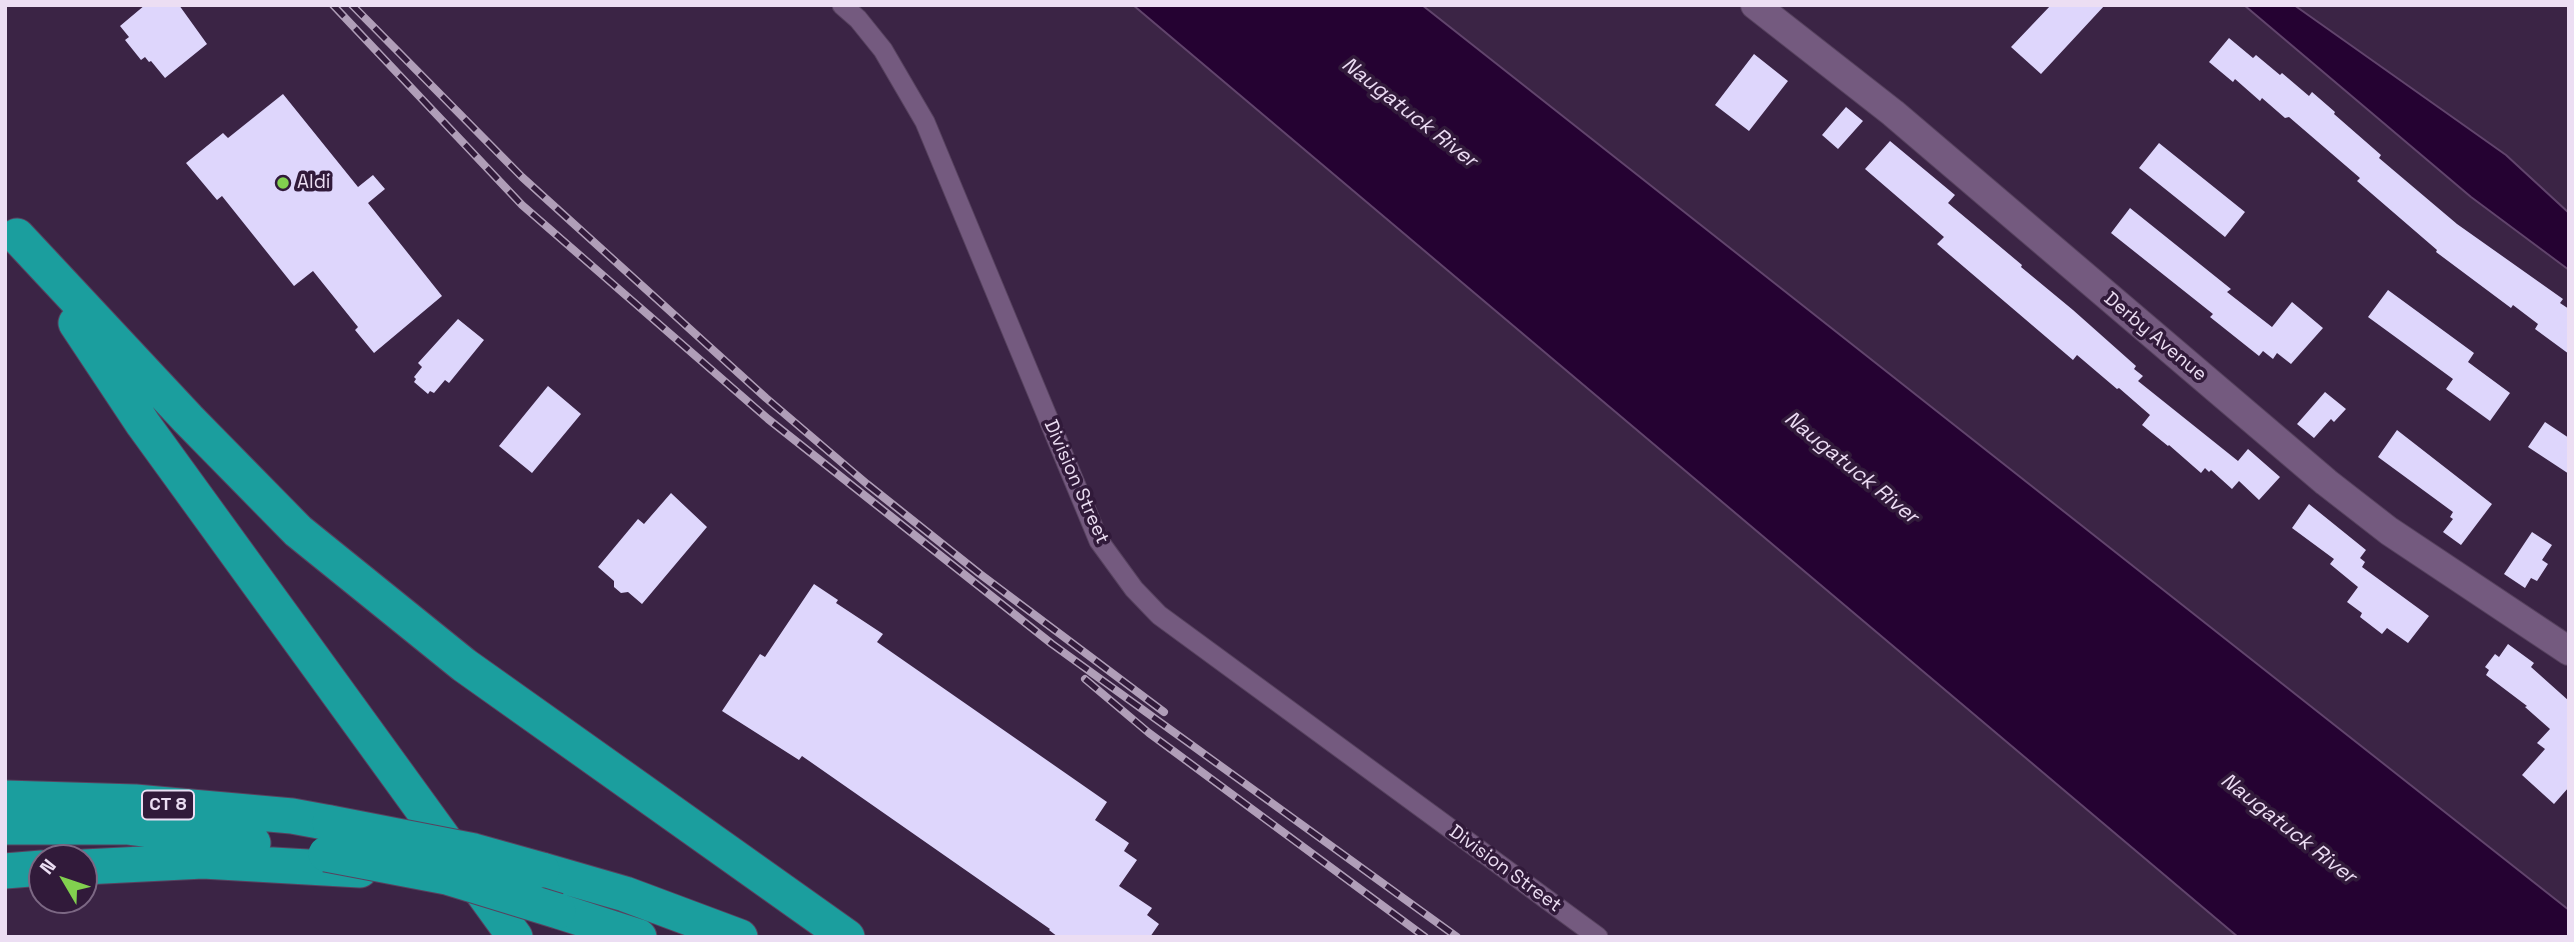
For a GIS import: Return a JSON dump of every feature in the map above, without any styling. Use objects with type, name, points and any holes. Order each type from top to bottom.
[{"type":"highway","points":[[515,937],[143,424],[18,236],[188,419],[298,531],[464,665],[847,937]]},
{"type":"highway","name":"CT 8","points":[[5,798],[135,802],[292,816],[328,848],[447,877],[639,937]]},
{"type":"highway","name":"CT 8","points":[[5,827],[127,827],[288,847],[474,851],[625,894],[740,937]]},
{"type":"highway","points":[[98,865],[203,861],[328,848]]},
{"type":"highway","points":[[5,871],[28,869]]},
{"type":"main road","name":"Derby Avenue","points":[[1755,5],[1893,113],[2326,482],[2389,531],[2565,644]]},
{"type":"street","name":"Division Street","points":[[842,5],[858,19],[883,50],[925,121],[1099,541],[1134,589],[1159,615],[1598,937]]},
{"type":"water","name":"Naugatuck River","points":[[1133,5],[1422,5],[2569,910],[2569,937],[2238,937]]},
{"type":"water","points":[[2244,5],[2294,5],[2506,155],[2569,213],[2569,270],[2471,197]]},
{"type":"building","points":[[145,5],[179,5],[207,44],[165,78],[151,61],[145,57],[141,60],[125,40],[129,37],[120,26]]},
{"type":"building","points":[[2051,5],[2105,5],[2041,74],[2011,47]]},
{"type":"building","points":[[2229,38],[2253,58],[2256,55],[2280,75],[2282,73],[2309,96],[2312,92],[2381,155],[2379,158],[2457,224],[2563,299],[2560,303],[2569,309],[2569,354],[2535,329],[2538,324],[2513,305],[2511,308],[2436,252],[2437,250],[2357,181],[2360,178],[2289,117],[2285,118],[2262,98],[2260,101],[2235,79],[2233,82],[2209,62]]},
{"type":"building","points":[[1754,54],[1788,81],[1749,131],[1715,105]]},
{"type":"building","points":[[283,94],[358,187],[373,175],[385,189],[368,203],[442,296],[374,353],[355,330],[358,327],[313,271],[294,286],[222,196],[217,200],[186,163],[223,133],[228,138]]},
{"type":"building","points":[[1846,107],[1863,121],[1838,149],[1822,135]]},
{"type":"building","points":[[1890,141],[1955,195],[1948,203],[2136,366],[2134,369],[2143,376],[2138,381],[2238,461],[2248,449],[2280,477],[2259,500],[2239,481],[2232,489],[2211,470],[2209,472],[2205,468],[2201,473],[2142,425],[2150,415],[2119,388],[2077,355],[2073,360],[1937,244],[1944,237],[1865,169]]},
{"type":"building","points":[[2159,143],[2245,212],[2225,237],[2139,168]]},
{"type":"building","points":[[2130,208],[2231,289],[2227,292],[2272,327],[2292,302],[2323,328],[2291,364],[2277,353],[2273,359],[2263,351],[2259,356],[2210,317],[2213,314],[2111,233]]},
{"type":"building","points":[[2388,290],[2474,353],[2468,362],[2510,393],[2490,421],[2446,389],[2453,379],[2368,317]]},
{"type":"building","points":[[458,319],[484,340],[449,383],[445,380],[434,393],[430,391],[428,394],[414,382],[414,377],[422,367],[418,363]]},
{"type":"building","points":[[548,386],[581,414],[532,473],[499,446]]},
{"type":"building","points":[[2325,392],[2346,409],[2334,422],[2331,419],[2314,438],[2297,424]]},
{"type":"building","points":[[2545,422],[2569,438],[2569,474],[2528,447]]},
{"type":"building","points":[[2397,430],[2492,504],[2461,545],[2443,532],[2453,519],[2450,517],[2453,512],[2378,457]]},
{"type":"building","points":[[671,493],[707,527],[642,604],[628,592],[621,593],[614,587],[614,581],[598,567],[638,519],[644,524]]},
{"type":"building","points":[[2309,504],[2366,550],[2360,558],[2365,562],[2362,567],[2429,616],[2408,643],[2387,628],[2382,634],[2360,617],[2362,613],[2347,602],[2358,587],[2330,564],[2334,559],[2292,528]]},
{"type":"building","points":[[2532,532],[2552,545],[2542,560],[2548,564],[2537,581],[2531,578],[2525,588],[2504,574]]},
{"type":"building","points":[[814,584],[838,600],[836,603],[883,634],[877,642],[1107,802],[1095,820],[1129,843],[1124,851],[1137,860],[1119,886],[1152,908],[1147,915],[1159,924],[1150,937],[1058,937],[802,756],[799,760],[722,711],[760,654],[765,657]]},
{"type":"building","points":[[2508,644],[2534,663],[2531,667],[2569,701],[2569,787],[2554,804],[2522,775],[2545,749],[2537,743],[2550,729],[2525,707],[2527,706],[2486,675],[2489,670],[2485,667],[2495,654],[2499,657]]},
{"type":"railway","points":[[333,5],[522,205],[768,419],[1052,644],[1457,937]]},
{"type":"railway","points":[[352,5],[522,177],[766,398],[867,484],[980,574],[1164,712]]},
{"type":"railway","points":[[1085,679],[1149,733],[1425,937]]},
{"type":"place","name":"Aldi","points":[[283,183]]}]
